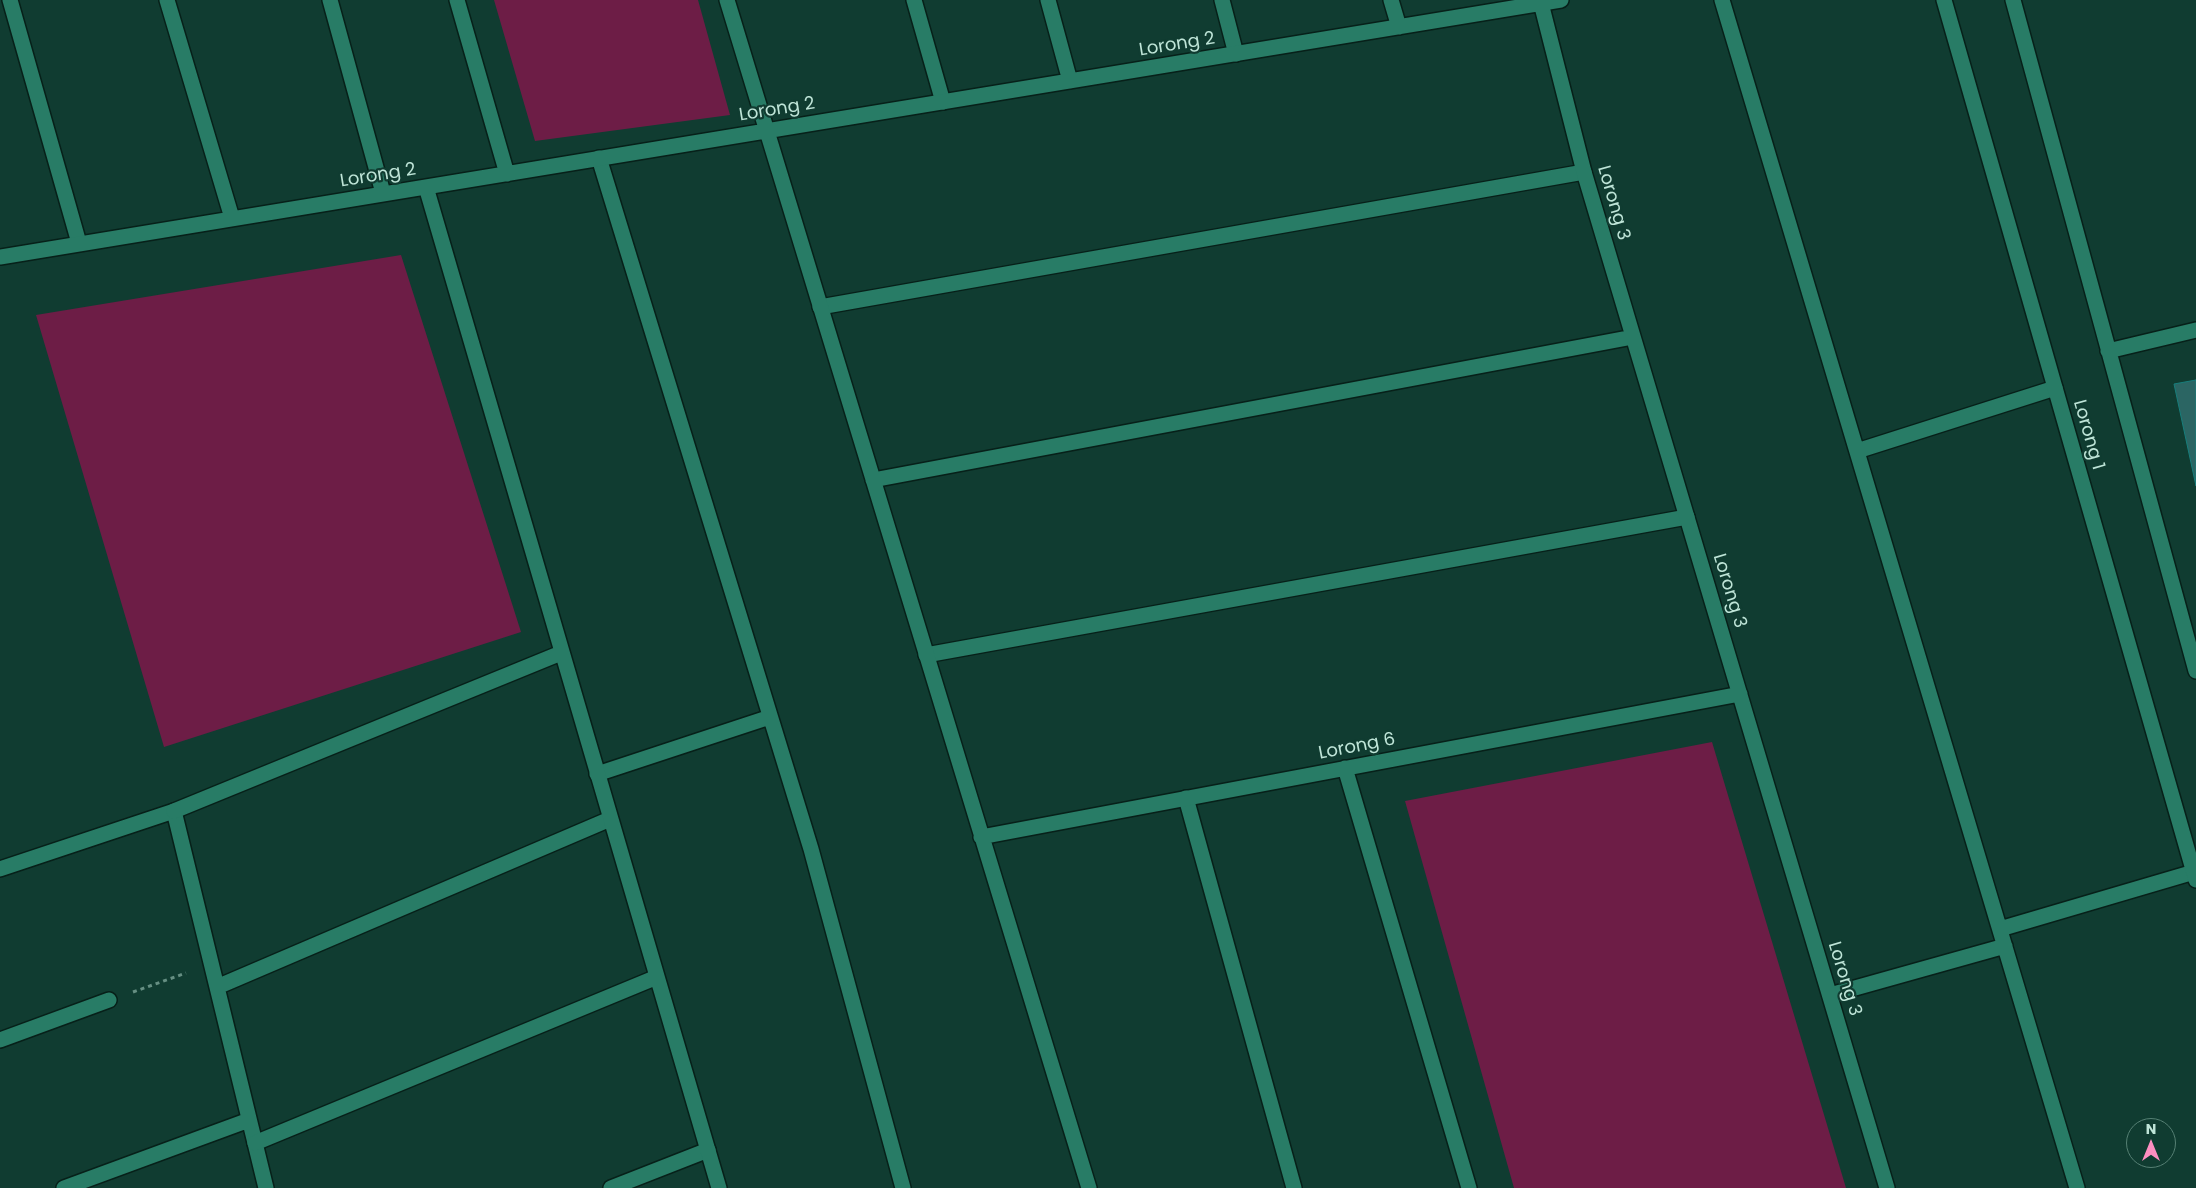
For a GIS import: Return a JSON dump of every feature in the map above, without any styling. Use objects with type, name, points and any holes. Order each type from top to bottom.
[{"type":"street","points":[[10,0],[79,243]]},
{"type":"street","points":[[167,0],[232,218]]},
{"type":"street","points":[[330,0],[383,194]]},
{"type":"street","points":[[457,0],[507,174]]},
{"type":"street","points":[[727,0],[981,837],[1084,1187]]},
{"type":"street","points":[[914,0],[943,102]]},
{"type":"street","points":[[1048,0],[1070,81]]},
{"type":"street","points":[[1222,0],[1236,54]]},
{"type":"street","points":[[1391,0],[1399,27]]},
{"type":"street","name":"Lorong 2","points":[[0,257],[1561,0]]},
{"type":"street","points":[[1722,0],[2077,1188]]},
{"type":"street","name":"Lorong 1","points":[[1944,0],[2195,876]]},
{"type":"street","points":[[2013,0],[2196,671]]},
{"type":"street","name":"Lorong 3","points":[[1540,2],[1584,172],[1887,1188]]},
{"type":"street","points":[[599,158],[811,849],[903,1188]]},
{"type":"street","points":[[820,306],[1584,172]]},
{"type":"street","points":[[426,187],[719,1188]]},
{"type":"street","points":[[2108,351],[2196,330]]},
{"type":"street","points":[[873,480],[1633,337]]},
{"type":"street","points":[[1857,451],[2055,388]]},
{"type":"street","points":[[926,655],[1687,517]]},
{"type":"street","points":[[0,869],[174,810],[561,653]]},
{"type":"street","name":"Lorong 6","points":[[981,837],[1740,694]]},
{"type":"street","points":[[597,774],[770,717]]},
{"type":"street","points":[[1345,768],[1469,1188]]},
{"type":"street","points":[[1186,798],[1294,1188]]},
{"type":"street","points":[[174,810],[266,1188]]},
{"type":"street","points":[[217,987],[610,820]]},
{"type":"street","points":[[2000,929],[2195,876]]},
{"type":"street","points":[[1830,995],[2005,946]]},
{"type":"street","points":[[255,1143],[657,977]]},
{"type":"street","points":[[0,1040],[109,1000]]},
{"type":"street","points":[[64,1188],[250,1120]]},
{"type":"street","points":[[611,1188],[708,1150]]},
{"type":"path","points":[[109,1000],[212,964]]},
{"type":"shaded area","points":[[494,0],[698,0],[730,115],[535,141]]},
{"type":"shaded area","points":[[401,255],[521,632],[164,747],[36,315]]},
{"type":"shaded area","points":[[1712,742],[1846,1188],[1514,1188],[1405,801]]},
{"type":"building","points":[[2196,380],[2196,486],[2174,384]]}]
